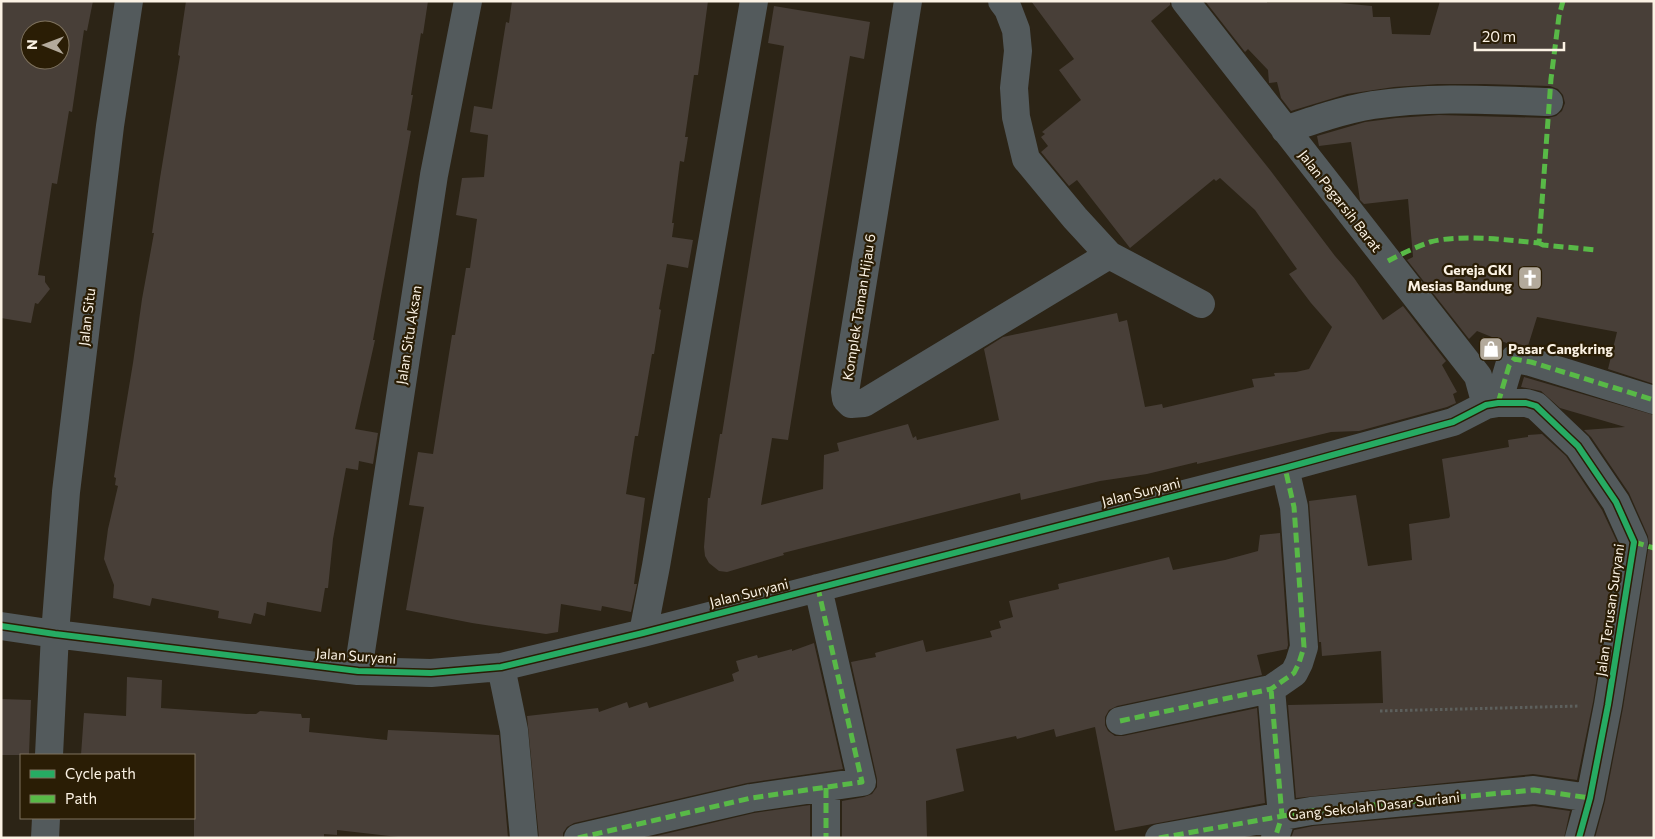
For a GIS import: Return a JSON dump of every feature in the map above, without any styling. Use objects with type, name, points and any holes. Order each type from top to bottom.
[{"type":"street","name":"Jalan Situ","points":[[49,754],[54,634],[66,492],[110,126],[129,1]]},
{"type":"street","name":"Jalan Situ Aksan","points":[[358,670],[434,175],[468,1]]},
{"type":"street","points":[[643,633],[754,1]]},
{"type":"street","name":"Komplek Taman Hijau 6","points":[[908,1],[845,392],[846,400],[851,404],[864,403],[1109,254]]},
{"type":"street","points":[[1002,1],[1008,9],[1016,30],[1018,51],[1014,88],[1016,116],[1026,159],[1075,218],[1109,254],[1201,304]]},
{"type":"street","name":"Jalan Pagarsih Barat","points":[[1184,1],[1478,376],[1492,404]]},
{"type":"street","points":[[1285,130],[1345,111],[1384,104],[1440,100],[1549,102]]},
{"type":"street","points":[[1492,404],[1514,359],[1531,362],[1654,400]]},
{"type":"street","name":"Jalan Terusan Suryani","points":[[1492,404],[1526,402],[1536,406],[1578,446],[1644,545],[1608,705],[1590,798],[1579,838]]},
{"type":"street","name":"Jalan Suryani","points":[[1,626],[358,670],[431,673],[501,667],[643,633],[1286,468],[1453,422],[1492,404]]},
{"type":"street","points":[[1120,722],[1271,689],[1294,673],[1304,647],[1294,508],[1286,468]]},
{"type":"street","points":[[578,838],[750,798],[862,782],[818,588]]},
{"type":"street","points":[[501,667],[514,730],[524,838]]},
{"type":"street","points":[[1271,689],[1279,827]]},
{"type":"street","points":[[826,788],[826,838]]},
{"type":"street","name":"Gang Sekolah Dasar Suriani","points":[[1159,838],[1279,827],[1384,804],[1534,790],[1590,798]]},
{"type":"street","points":[[45,838],[46,819]]},
{"type":"path","points":[[1380,711],[1608,705]]},
{"type":"building","points":[[1,1],[93,1],[87,31],[84,30],[72,112],[69,111],[57,184],[52,183],[38,275],[45,276],[45,282],[50,289],[38,304],[35,303],[31,323],[1,318]]},
{"type":"building","points":[[186,1],[428,1],[411,95],[413,95],[407,130],[411,131],[373,340],[375,340],[355,429],[378,433],[373,464],[359,461],[358,470],[346,468],[333,539],[328,588],[325,588],[321,612],[267,602],[265,616],[254,613],[251,624],[218,618],[219,611],[152,598],[150,606],[113,598],[114,585],[104,559],[108,529],[118,486],[115,485],[116,478],[114,477],[154,233],[152,233],[180,56],[178,55]]},
{"type":"building","points":[[512,1],[708,1],[698,75],[694,75],[685,137],[688,137],[684,162],[680,161],[672,223],[674,223],[672,237],[693,240],[688,268],[667,264],[654,354],[652,354],[638,436],[635,436],[626,494],[645,498],[634,584],[637,584],[631,612],[602,606],[601,611],[561,604],[558,632],[546,634],[472,623],[406,610],[424,507],[409,505],[418,452],[433,454],[452,335],[455,335],[466,268],[470,268],[477,219],[456,215],[462,178],[484,177],[488,135],[470,132],[474,106],[492,109],[506,22],[509,23]]},
{"type":"building","points":[[1031,1],[1170,1],[1170,5],[1151,21],[1354,278],[1383,320],[1403,306],[1446,361],[1442,365],[1457,392],[1453,394],[1456,403],[1359,431],[1331,432],[1197,464],[1197,462],[1147,474],[1100,481],[1021,500],[1020,493],[783,553],[784,555],[727,572],[719,571],[709,563],[705,556],[708,498],[710,498],[720,434],[722,434],[784,46],[768,43],[774,6],[870,22],[864,59],[850,56],[788,440],[772,438],[761,505],[823,489],[824,455],[839,451],[837,443],[908,424],[913,438],[916,436],[917,440],[999,420],[984,349],[1003,337],[1117,313],[1119,322],[1127,320],[1145,407],[1162,404],[1163,408],[1254,387],[1252,379],[1275,376],[1274,373],[1296,372],[1309,369],[1332,327],[1289,274],[1297,269],[1255,210],[1220,178],[1216,181],[1214,179],[1130,248],[1077,180],[1069,186],[1041,152],[1048,146],[1041,137],[1045,134],[1042,132],[1081,100],[1059,70],[1074,59]]},
{"type":"building","points":[[1205,1],[1340,3],[1372,6],[1373,17],[1390,17],[1392,34],[1430,35],[1440,1],[1654,1],[1654,384],[1608,369],[1617,332],[1537,317],[1528,346],[1509,344],[1477,331],[1469,339],[1407,260],[1413,257],[1408,199],[1364,204],[1360,200],[1351,142],[1319,146],[1317,136],[1365,122],[1396,118],[1439,115],[1548,118],[1556,116],[1562,111],[1565,103],[1563,95],[1558,89],[1550,86],[1484,84],[1438,84],[1394,87],[1347,94],[1291,111],[1281,98],[1277,82],[1269,83],[1268,70],[1248,49],[1245,52]]},
{"type":"building","points":[[1524,377],[1654,415],[1654,838],[1595,838],[1605,801],[1623,708],[1649,544],[1648,536],[1629,493],[1591,437],[1584,430],[1625,427],[1560,408],[1541,391],[1521,387]]},
{"type":"building","points":[[1542,434],[1566,456],[1602,510],[1618,544],[1593,702],[1577,780],[1533,774],[1296,798],[1288,705],[1383,703],[1381,651],[1322,656],[1321,642],[1319,642],[1309,501],[1356,495],[1368,566],[1412,560],[1409,524],[1449,518],[1450,516],[1442,459],[1509,447],[1508,440]]},
{"type":"building","points":[[1280,533],[1287,649],[1257,655],[1262,675],[1117,706],[1109,710],[1105,717],[1105,725],[1108,731],[1115,736],[1123,736],[1257,708],[1265,803],[1115,831],[1095,727],[1056,737],[1054,729],[1017,739],[1016,736],[956,749],[964,791],[926,801],[927,838],[842,838],[842,801],[872,794],[877,787],[877,779],[851,662],[876,657],[875,653],[923,640],[926,652],[992,637],[990,631],[1001,628],[999,621],[1013,617],[1009,601],[1059,589],[1058,584],[1169,557],[1173,570],[1225,560],[1258,551],[1260,535]]},
{"type":"building","points":[[814,643],[843,769],[747,783],[574,823],[567,827],[563,833],[563,838],[539,838],[527,716],[598,708],[599,712],[627,702],[629,708],[647,702],[649,708],[734,681],[732,674],[739,671],[736,661],[757,655],[758,658],[792,649],[792,651]]},
{"type":"building","points":[[127,677],[162,680],[161,708],[247,714],[256,714],[260,711],[301,714],[302,718],[310,718],[309,732],[387,740],[388,730],[499,735],[508,838],[407,838],[337,830],[337,835],[324,834],[324,838],[194,838],[195,754],[81,754],[84,713],[126,716]]},
{"type":"building","points":[[1,699],[31,700],[29,754],[1,755]]},
{"type":"building","points":[[810,805],[810,838],[648,838],[754,813]]},
{"type":"building","points":[[1534,806],[1570,811],[1564,838],[1291,838],[1294,830],[1313,826]]},
{"type":"marked path","points":[[1388,261],[1430,242],[1455,238],[1484,238],[1539,243],[1551,79],[1559,16],[1563,1]]},
{"type":"marked path","points":[[1539,243],[1543,245],[1597,250]]},
{"type":"marked path","points":[[1498,403],[1509,366],[1514,359],[1531,362],[1654,400]]},
{"type":"marked path","points":[[1120,721],[1271,689],[1294,673],[1304,647],[1294,507],[1285,468]]},
{"type":"marked path","points":[[1634,542],[1654,548]]},
{"type":"marked path","points":[[578,838],[751,798],[862,782],[818,588]]},
{"type":"marked path","points":[[1271,689],[1282,816],[1275,838]]},
{"type":"marked path","points":[[826,788],[826,838]]},
{"type":"marked path","points":[[1159,838],[1311,811],[1534,790],[1590,798]]},
{"type":"cycle path","points":[[1,626],[358,671],[431,673],[501,667],[643,633],[1285,468],[1453,422],[1486,405],[1526,403],[1536,406],[1578,446],[1616,502],[1634,542],[1608,705],[1590,798],[1579,838]]},
{"type":"place","name":"Gereja GKI Mesias Bandung","points":[[1530,278]]},
{"type":"place","name":"Pasar Cangkring","points":[[1491,349]]}]
